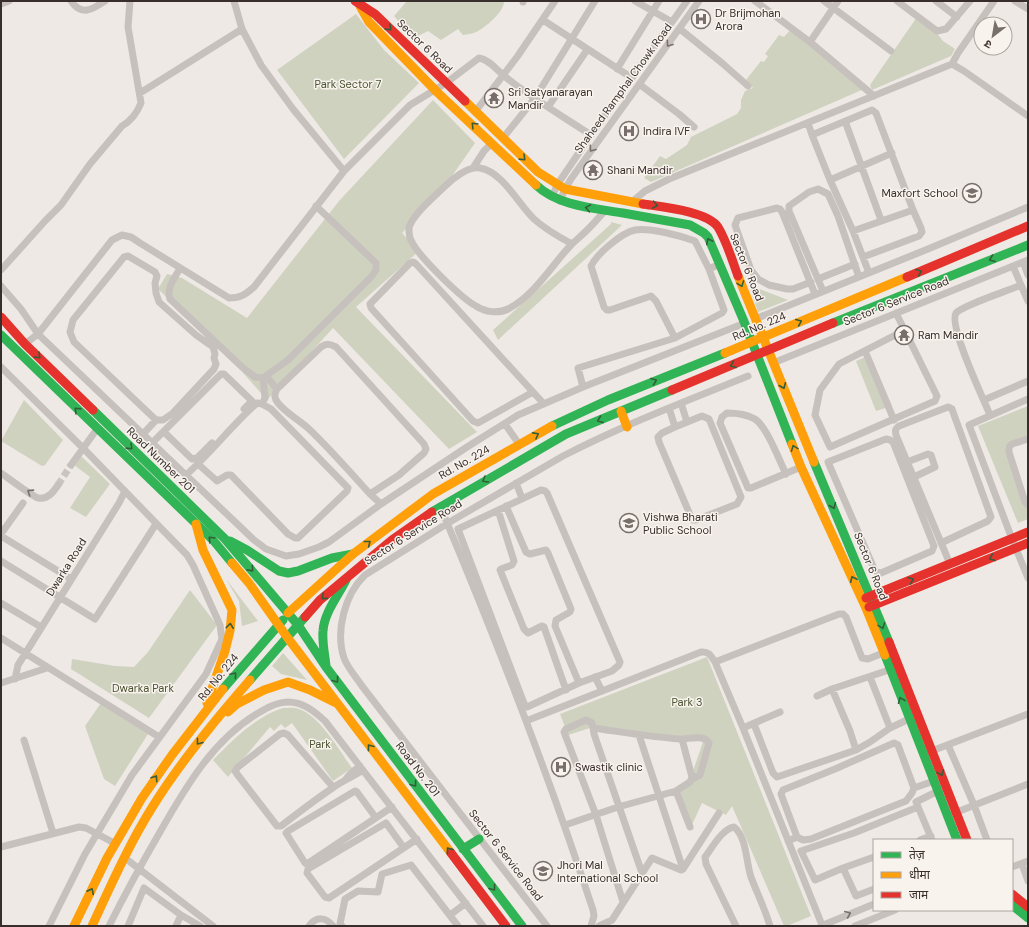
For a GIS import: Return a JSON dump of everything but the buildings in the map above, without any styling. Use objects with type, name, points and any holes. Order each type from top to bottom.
[{"type":"main road","name":"Sector 6 Road","points":[[357,3],[375,14],[538,172],[561,187],[608,198],[684,211],[703,216],[717,226],[755,319],[769,349],[773,363],[928,752],[952,814],[957,839]]},
{"type":"main road","name":"Sector 6 Road","points":[[357,3],[369,22],[435,89],[534,184],[556,199],[575,205],[690,225],[708,237],[745,323],[801,467],[868,602],[889,670],[909,719],[928,752],[934,781],[938,791],[966,839]]},
{"type":"main road","name":"Rd. No. 224","points":[[74,926],[116,844],[142,798],[172,755],[224,687],[288,613],[312,590],[353,554],[433,494],[556,424],[608,400],[752,342],[1028,226]]},
{"type":"main road","points":[[92,926],[125,858],[153,806],[184,761],[222,712],[320,600],[392,540],[440,506],[566,434],[769,349],[1028,245]]},
{"type":"main road","name":"Road Number 201","points":[[1,317],[25,344],[225,539],[298,625]]},
{"type":"main road","name":"Road Number 201","points":[[1,335],[213,540],[249,583],[287,637]]},
{"type":"main road","points":[[621,411],[627,426]]},
{"type":"main road","points":[[196,524],[203,550],[232,610],[230,631],[225,651],[202,717]]},
{"type":"main road","points":[[868,602],[950,564],[1028,532]]},
{"type":"main road","points":[[225,539],[247,550],[279,571],[288,573],[298,571],[332,558],[353,554]]},
{"type":"main road","points":[[868,602],[1028,543]]},
{"type":"main road","points":[[326,667],[323,630],[327,614],[340,593],[346,578]]},
{"type":"main road","name":"Road No. 201","points":[[298,625],[326,667],[522,926]]},
{"type":"main road","points":[[287,637],[506,926]]},
{"type":"main road","points":[[212,725],[237,704],[264,690],[288,682],[310,690],[338,704]]},
{"type":"main road","points":[[463,849],[480,839]]},
{"type":"main road","points":[[1013,895],[1028,907]]},
{"type":"main road","points":[[1013,906],[1028,918]]},
{"type":"street","points":[[1,4],[9,1]]},
{"type":"street","points":[[71,1],[78,8],[85,10],[93,8],[105,1]]},
{"type":"street","points":[[1,270],[44,221],[61,205],[97,154],[122,126],[127,124],[135,115],[141,103],[128,27],[130,1]]},
{"type":"street","points":[[234,1],[242,29],[261,65],[293,109],[344,171]]},
{"type":"street","points":[[475,112],[517,57],[555,1]]},
{"type":"street","points":[[503,138],[535,98],[596,1]]},
{"type":"street","points":[[635,1],[672,22]]},
{"type":"street","points":[[617,69],[659,1]]},
{"type":"street","name":"Shaheed Ramphal Chowk Road","points":[[561,187],[591,134],[687,1]]},
{"type":"street","name":"Shaheed Ramphal Chowk Road","points":[[561,187],[680,29],[699,1]]},
{"type":"street","points":[[755,1],[810,42],[874,96]]},
{"type":"street","points":[[824,1],[891,51]]},
{"type":"street","points":[[810,42],[838,1]]},
{"type":"street","points":[[897,1],[937,31],[946,29],[970,1]]},
{"type":"street","points":[[936,1],[957,17]]},
{"type":"street","points":[[632,202],[645,191],[669,179],[952,64],[958,52],[994,1]]},
{"type":"street","points":[[1018,2],[1028,9]]},
{"type":"street","points":[[543,20],[632,78]]},
{"type":"street","points":[[140,93],[242,29]]},
{"type":"street","points":[[680,29],[748,86]]},
{"type":"street","points":[[548,107],[587,50]]},
{"type":"street","points":[[25,344],[38,334],[112,240],[122,235],[131,237],[229,298],[244,296],[254,287],[344,171],[410,105],[446,83],[479,58],[487,61],[503,75],[535,98],[591,134]]},
{"type":"street","points":[[952,64],[1028,116]]},
{"type":"street","points":[[639,84],[679,114],[694,128]]},
{"type":"street","points":[[812,135],[872,110],[876,113],[922,232],[919,236],[863,257]]},
{"type":"street","points":[[845,121],[881,220]]},
{"type":"street","points":[[808,123],[869,273]]},
{"type":"street","points":[[473,168],[484,151],[492,143]]},
{"type":"street","points":[[830,180],[892,153]]},
{"type":"street","points":[[572,244],[544,227],[533,218],[502,181],[492,173],[479,168],[467,170],[447,184],[412,222],[409,234],[411,241],[419,253],[461,296],[477,307],[492,312],[507,310],[522,300],[538,284],[572,244],[586,232],[605,210]]},
{"type":"street","points":[[556,199],[561,187]]},
{"type":"street","points":[[823,291],[789,211],[789,206],[809,192],[818,189],[828,194],[838,216],[859,277]]},
{"type":"street","points":[[180,268],[168,294],[170,299],[242,367],[255,377],[265,377],[288,360],[376,270],[376,263],[316,206]]},
{"type":"street","points":[[755,319],[1028,207]]},
{"type":"street","points":[[811,282],[793,289],[787,289],[768,285],[758,279],[751,270],[734,224],[738,218],[777,208],[780,209],[811,282],[815,294]]},
{"type":"street","points":[[853,231],[913,210]]},
{"type":"street","points":[[583,387],[578,368],[675,338],[722,313],[724,310],[710,269],[695,241],[649,230],[635,230],[606,248],[591,266],[604,307],[607,310],[610,310],[651,296],[656,301],[675,338]]},
{"type":"street","points":[[128,256],[155,272],[157,276],[155,283],[156,293],[159,302],[196,335],[212,347],[215,354],[214,358],[216,364],[214,369],[173,413],[163,420],[156,420],[74,342],[70,332],[73,320],[124,257],[128,256]]},
{"type":"street","points":[[1025,261],[1028,275]]},
{"type":"street","name":"Sector 6 Service Road","points":[[773,363],[1025,261]]},
{"type":"street","points":[[533,392],[478,423],[473,421],[371,308],[370,304],[410,263],[414,262],[544,404]]},
{"type":"street","points":[[710,269],[720,264]]},
{"type":"street","points":[[818,279],[855,264]]},
{"type":"street","points":[[1013,266],[1028,301]]},
{"type":"street","points":[[990,415],[958,335],[954,320],[956,314],[961,310],[1021,285]]},
{"type":"street","points":[[1,286],[22,309],[38,334],[254,540],[266,549],[286,556],[299,554],[329,542],[381,504],[518,415],[583,387],[745,323]]},
{"type":"street","points":[[163,306],[170,299]]},
{"type":"street","points":[[896,313],[905,330],[937,396],[936,399],[894,420],[830,447],[815,415],[820,390],[839,364],[905,330]]},
{"type":"street","points":[[370,494],[399,476],[415,462],[426,449],[424,444],[336,347],[326,344],[277,389],[275,398],[279,404],[308,428],[370,494],[381,504]]},
{"type":"street","points":[[865,351],[894,420]]},
{"type":"street","points":[[1,367],[83,448],[187,555],[220,625],[222,639],[206,674],[132,774],[96,834],[72,878],[49,926]]},
{"type":"street","points":[[152,443],[221,374],[224,374],[252,401],[197,458],[192,459],[188,456],[164,432]]},
{"type":"street","name":"Sector 6 Service Road","points":[[547,926],[362,686],[344,659],[341,648],[343,615],[346,603],[355,586],[365,575],[448,523],[516,483],[582,446],[680,403],[748,376]]},
{"type":"street","points":[[265,377],[277,389]]},
{"type":"street","points":[[262,404],[265,398],[265,377]]},
{"type":"street","points":[[984,400],[1028,380]]},
{"type":"street","points":[[1028,399],[969,425],[1028,578]]},
{"type":"street","points":[[186,475],[257,403],[271,409],[348,488],[347,491],[298,538],[295,538],[288,534],[231,475],[227,475],[217,481],[198,464]]},
{"type":"street","points":[[680,403],[687,422]]},
{"type":"street","points":[[941,543],[992,518],[953,412],[948,407],[896,429],[896,435],[914,477],[941,543],[950,564]]},
{"type":"street","points":[[669,408],[675,426]]},
{"type":"street","points":[[786,474],[762,426],[747,415],[727,413],[722,417],[720,423],[748,488],[786,474],[801,467]]},
{"type":"street","points":[[702,416],[709,419],[741,497],[737,504],[693,520],[658,437],[675,426],[702,416]]},
{"type":"street","points":[[143,434],[156,420]]},
{"type":"street","points":[[505,424],[519,444]]},
{"type":"street","points":[[71,465],[97,429]]},
{"type":"street","points":[[816,468],[828,462],[886,439],[890,440],[895,449],[934,549],[881,573],[875,571],[828,462]]},
{"type":"street","points":[[1028,439],[1012,444],[1008,447],[1025,502],[1028,506]]},
{"type":"street","points":[[907,462],[928,454],[931,455],[936,467],[914,477]]},
{"type":"street","points":[[1,473],[38,498],[47,497],[54,492],[58,485]]},
{"type":"street","points":[[516,483],[522,498]]},
{"type":"street","points":[[541,490],[545,490],[620,662],[616,668],[579,683],[528,707],[525,706],[458,530],[459,528],[506,506],[541,490]]},
{"type":"street","name":"Dwarka Road","points":[[15,679],[18,665],[119,504],[125,491]]},
{"type":"street","points":[[23,503],[1,535],[71,579]]},
{"type":"street","points":[[440,506],[526,721],[565,825],[594,916],[591,926]]},
{"type":"street","points":[[506,506],[526,552],[530,554],[546,550],[548,553],[570,609],[570,612],[556,620],[555,626],[579,683]]},
{"type":"street","points":[[473,508],[478,519]]},
{"type":"street","points":[[498,510],[514,561],[514,564],[500,570],[524,630],[528,633],[542,626],[544,627],[566,690]]},
{"type":"street","points":[[1,561],[95,620],[156,524]]},
{"type":"street","points":[[1,603],[41,627]]},
{"type":"street","points":[[715,662],[839,614],[843,614],[846,617],[862,658],[868,658],[883,653]]},
{"type":"street","points":[[1,638],[159,737]]},
{"type":"street","points":[[526,721],[702,652],[706,652],[715,662],[743,728],[822,926],[873,904]]},
{"type":"street","points":[[1,683],[47,668]]},
{"type":"street","points":[[817,696],[832,689],[889,670]]},
{"type":"street","points":[[595,677],[602,691]]},
{"type":"street","points":[[870,677],[890,728]]},
{"type":"street","points":[[832,689],[850,731],[856,750]]},
{"type":"street","points":[[550,697],[555,709]]},
{"type":"street","points":[[109,926],[139,868],[182,794],[214,752],[234,730],[257,714],[269,707],[288,702],[307,706],[325,721],[399,815],[483,926]]},
{"type":"street","points":[[743,728],[780,712]]},
{"type":"street","points":[[928,752],[1028,714]]},
{"type":"street","points":[[754,724],[773,773],[777,777],[856,750],[890,728],[909,719]]},
{"type":"street","points":[[623,902],[596,815],[564,732],[566,729],[586,720],[592,723],[594,734],[618,807],[642,873]]},
{"type":"street","points":[[565,825],[618,807],[676,791],[700,775],[709,743],[707,739],[703,738],[682,739],[638,735],[593,728]]},
{"type":"street","points":[[333,787],[288,735],[284,733],[280,734],[250,757],[235,771],[277,826],[281,826],[333,787],[346,779],[352,778],[362,768]]},
{"type":"street","points":[[638,735],[683,869]]},
{"type":"street","points":[[682,739],[692,779]]},
{"type":"street","points":[[24,740],[54,833]]},
{"type":"street","points":[[788,841],[797,838],[803,840],[811,839],[906,801],[914,788],[898,745],[894,743],[782,790],[781,794],[797,838]]},
{"type":"street","points":[[948,745],[974,805],[987,839]]},
{"type":"street","points":[[914,788],[934,781]]},
{"type":"street","points":[[952,814],[1028,784]]},
{"type":"street","points":[[376,818],[355,791],[286,833],[307,864],[376,818],[392,806]]},
{"type":"street","points":[[676,791],[690,827]]},
{"type":"street","points":[[931,838],[916,802],[938,791]]},
{"type":"street","points":[[873,857],[815,880],[801,851],[854,833],[918,807]]},
{"type":"street","points":[[683,869],[719,813]]},
{"type":"street","points":[[399,815],[387,824],[308,869],[307,872],[325,897],[329,898],[417,839]]},
{"type":"street","points":[[387,824],[404,848]]},
{"type":"street","points":[[1,847],[79,827],[86,828],[116,844]]},
{"type":"street","points":[[736,926],[706,864],[705,857],[723,834],[734,827],[740,834],[750,875],[770,926]]},
{"type":"street","points":[[125,858],[213,926]]},
{"type":"street","points":[[599,926],[611,921],[652,858],[681,870],[683,869]]},
{"type":"street","points":[[1013,867],[1025,862],[1028,881]]},
{"type":"street","points":[[342,926],[340,924],[345,899],[358,891],[378,892],[382,874],[411,865],[458,926]]},
{"type":"street","points":[[843,868],[856,896],[873,889]]},
{"type":"street","points":[[128,926],[144,888],[200,926]]},
{"type":"street","points":[[450,915],[466,903]]},
{"type":"street","points":[[855,926],[892,911]]},
{"type":"street","points":[[176,926],[181,914]]},
{"type":"street","points":[[309,926],[316,919],[320,918],[326,920],[333,926]]},
{"type":"green space","points":[[407,1],[504,1],[498,14],[480,30],[463,35],[458,29],[441,40],[428,31],[414,38],[394,16]]},
{"type":"green space","name":"Park Sector 7","points":[[356,14],[384,50],[419,83],[344,159],[277,70]]},
{"type":"green space","points":[[917,17],[936,32],[943,41],[955,49],[951,56],[872,90],[870,85]]},
{"type":"green space","points":[[791,29],[864,89],[651,182],[644,178],[660,156],[666,159],[687,145],[691,137],[737,114],[741,108],[741,100],[745,91],[753,88],[746,80],[761,61],[764,62],[768,56],[765,54],[779,35],[784,37]]},
{"type":"green space","points":[[433,100],[475,143],[438,196],[402,233],[419,251],[356,307],[477,432],[449,449],[333,328],[267,400],[230,358],[158,289],[167,274],[182,278],[247,318],[339,201]]},
{"type":"green space","points":[[611,222],[622,225],[498,340],[493,330],[611,224]]},
{"type":"green space","points":[[749,285],[788,300],[758,312]]},
{"type":"green space","points":[[870,355],[892,406],[876,411],[856,361]]},
{"type":"green space","points":[[24,400],[63,440],[45,465],[42,466],[1,441]]},
{"type":"green space","points":[[1028,406],[1028,437],[1005,446],[1028,503],[1028,519],[1018,523],[978,426]]},
{"type":"green space","points":[[81,456],[110,484],[86,517],[70,508],[90,477],[74,465]]},
{"type":"green space","points":[[226,579],[258,621],[242,626],[239,601]]},
{"type":"green space","name":"Dwarka Park","points":[[190,590],[217,625],[149,718],[71,669],[72,659],[115,666],[134,667],[148,652]]},
{"type":"green space","points":[[283,653],[307,680],[281,674],[272,666]]},
{"type":"green space","name":"Park 3","points":[[707,657],[811,916],[787,926],[784,926],[732,806],[726,815],[702,803],[690,829],[678,792],[692,774],[704,739],[590,728],[568,735],[560,714]]},
{"type":"green space","points":[[101,703],[148,734],[115,786],[104,779],[85,726]]},
{"type":"green space","name":"Park","points":[[283,708],[299,709],[314,719],[322,726],[352,768],[333,781],[292,723],[285,728],[281,724],[274,731],[270,727],[228,777],[213,760],[254,723]]},
{"type":"tunnel","points":[[58,485],[71,465]]},
{"type":"traffic: fast","points":[[536,185],[555,198],[565,202],[690,225],[708,237],[743,319],[792,444]]},
{"type":"traffic: fast","points":[[833,323],[1028,245]]},
{"type":"traffic: fast","points":[[1,335],[213,540],[232,563]]},
{"type":"traffic: fast","points":[[552,426],[608,400],[725,353]]},
{"type":"traffic: fast","points":[[432,512],[566,434],[672,390]]},
{"type":"traffic: fast","points":[[93,410],[225,539],[298,625],[250,680]]},
{"type":"traffic: fast","points":[[814,462],[889,642]]},
{"type":"traffic: fast","points":[[230,541],[247,550],[279,571],[288,573],[298,571],[332,558],[353,554]]},
{"type":"traffic: fast","points":[[326,666],[323,640],[324,624],[329,611],[346,580]]},
{"type":"traffic: fast","points":[[305,617],[298,625],[326,667],[522,926]]},
{"type":"traffic: fast","points":[[223,689],[283,620]]},
{"type":"traffic: fast","points":[[885,655],[957,839]]},
{"type":"traffic: fast","points":[[463,849],[479,839]]},
{"type":"traffic: fast","points":[[1013,906],[1028,918]]},
{"type":"traffic: slow","points":[[360,6],[369,22],[437,92],[536,185]]},
{"type":"traffic: slow","points":[[465,101],[538,172],[565,189],[643,204]]},
{"type":"traffic: slow","points":[[738,276],[814,462]]},
{"type":"traffic: slow","points":[[725,353],[907,277]]},
{"type":"traffic: slow","points":[[621,411],[627,427]]},
{"type":"traffic: slow","points":[[288,613],[353,554],[433,494],[552,426]]},
{"type":"traffic: slow","points":[[792,444],[801,467],[866,608],[885,655]]},
{"type":"traffic: slow","points":[[196,524],[203,550],[232,610],[230,631],[225,651],[207,703]]},
{"type":"traffic: slow","points":[[232,563],[249,583],[287,637]]},
{"type":"traffic: slow","points":[[287,637],[451,853]]},
{"type":"traffic: slow","points":[[92,926],[113,880],[144,820],[175,773],[199,741],[250,680]]},
{"type":"traffic: slow","points":[[228,712],[237,704],[264,690],[288,682],[310,690],[336,703]]},
{"type":"traffic: slow","points":[[74,926],[107,858],[142,798],[172,755],[223,689]]},
{"type":"traffic: jam","points":[[355,1],[375,14],[465,101]]},
{"type":"traffic: jam","points":[[643,204],[694,213],[712,222],[718,227],[724,239],[738,276]]},
{"type":"traffic: jam","points":[[907,277],[1028,226]]},
{"type":"traffic: jam","points":[[1,317],[25,344],[93,410]]},
{"type":"traffic: jam","points":[[672,390],[833,323]]},
{"type":"traffic: jam","points":[[305,617],[320,600],[392,540],[432,512]]},
{"type":"traffic: jam","points":[[866,598],[1028,532]]},
{"type":"traffic: jam","points":[[869,607],[1028,543]]},
{"type":"traffic: jam","points":[[889,642],[967,839]]},
{"type":"traffic: jam","points":[[451,853],[506,926]]},
{"type":"traffic: jam","points":[[1013,895],[1028,907]]},
{"type":"place","name":"Dr Brijmohan Arora","points":[[701,19]]},
{"type":"place","name":"Sri Satyanarayan Mandir","points":[[494,98]]},
{"type":"place","name":"Indira IVF","points":[[629,131]]},
{"type":"place","name":"Shani Mandir","points":[[593,170]]},
{"type":"place","name":"Maxfort School","points":[[972,193]]},
{"type":"place","name":"Ram Mandir","points":[[904,335]]},
{"type":"place","name":"Vishwa Bharati Public School","points":[[629,523]]},
{"type":"place","name":"Swastik clinic","points":[[561,767]]},
{"type":"place","name":"Jhori Mal International School","points":[[543,871]]}]
